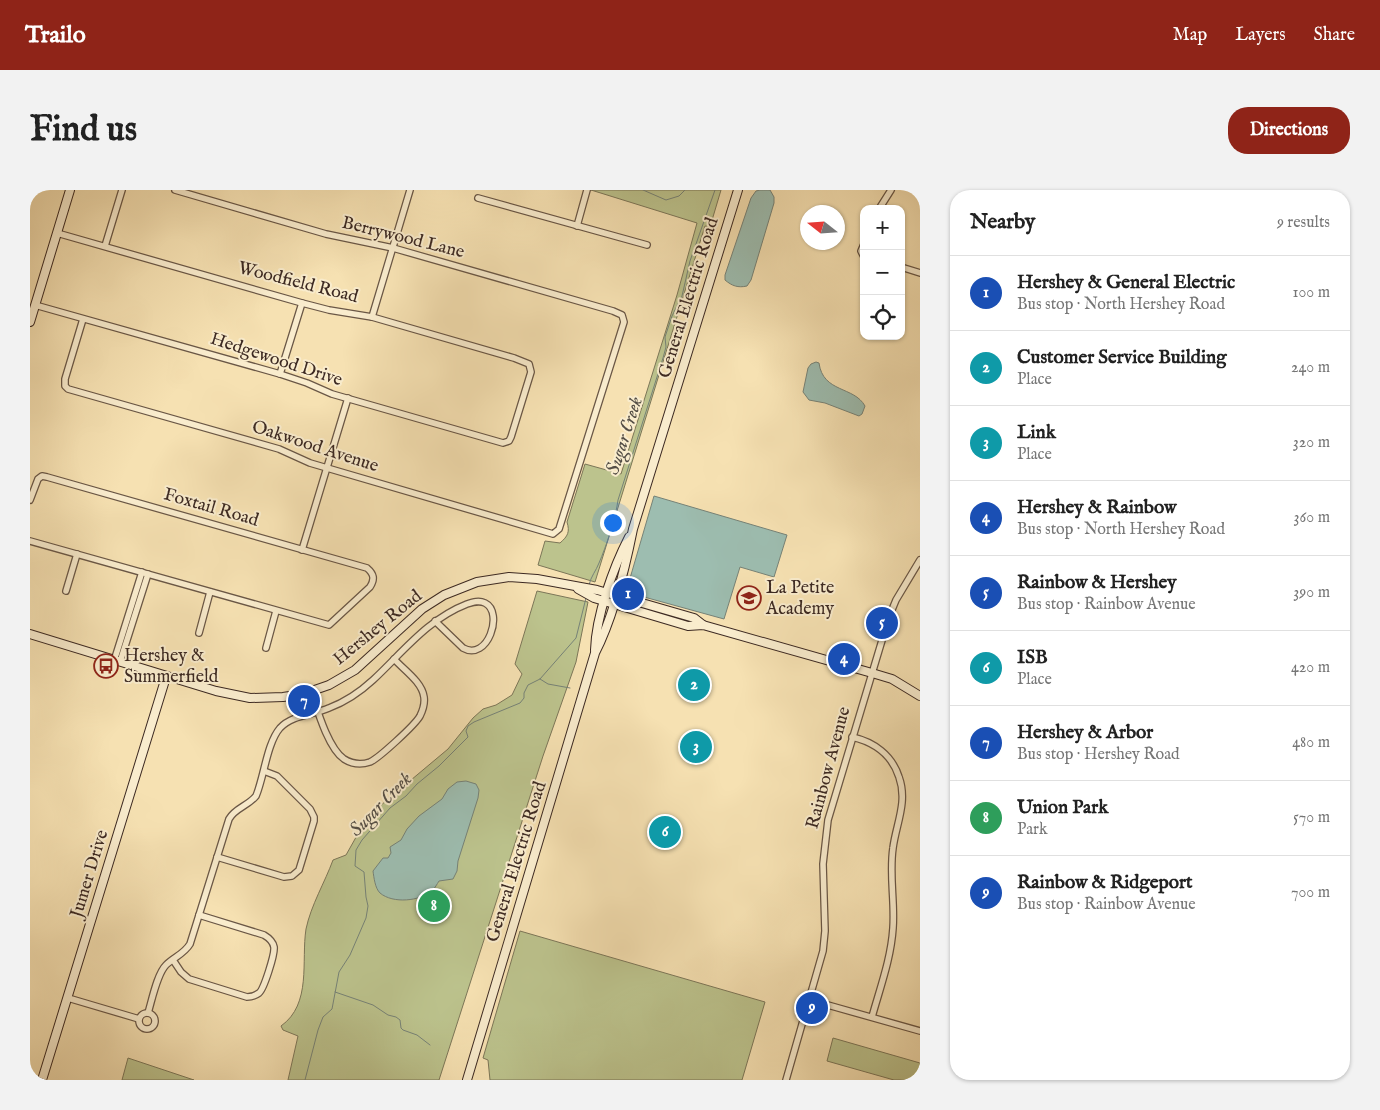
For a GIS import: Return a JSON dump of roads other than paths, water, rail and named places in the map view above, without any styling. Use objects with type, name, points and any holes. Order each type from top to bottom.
[{"type":"main road","points":[[30,322],[70,190]]},
{"type":"main road","name":"General Electric Road","points":[[595,653],[595,632],[605,601],[612,594],[628,556],[633,529],[738,190]]},
{"type":"main road","name":"Hershey Road","points":[[30,634],[216,692],[250,698],[283,697],[329,685],[355,670],[422,609],[444,595],[477,582],[509,577],[538,579],[597,590],[694,618],[703,625]]},
{"type":"main road","name":"Hershey Road","points":[[572,586],[594,598],[613,604],[688,626],[703,625]]},
{"type":"main road","name":"General Electric Road","points":[[467,1080],[595,653],[604,635],[613,604],[612,594]]},
{"type":"main road","points":[[703,625],[872,673],[892,680],[920,696]]},
{"type":"main road","name":"Jumer Drive","points":[[42,1080],[166,676]]},
{"type":"street","points":[[105,246],[122,190]]},
{"type":"street","name":"Berrywood Lane","points":[[175,190],[326,234],[393,248],[613,311],[623,317],[624,322],[560,528],[557,532]]},
{"type":"street","points":[[372,317],[410,190]]},
{"type":"street","points":[[577,226],[587,190]]},
{"type":"street","points":[[882,205],[891,190]]},
{"type":"street","points":[[478,198],[647,245]]},
{"type":"street","name":"Woodfield Road","points":[[57,233],[302,303],[329,310],[372,317],[527,362],[530,365],[531,372],[511,437],[507,442]]},
{"type":"street","points":[[905,268],[920,273]]},
{"type":"street","points":[[280,374],[302,303]]},
{"type":"street","name":"Hedgewood Drive","points":[[35,304],[280,374],[348,398],[492,440],[507,442]]},
{"type":"street","name":"Oakwood Avenue","points":[[83,319],[65,380],[65,386],[75,391],[279,450],[327,468],[553,534],[557,532]]},
{"type":"street","points":[[302,550],[348,398]]},
{"type":"street","name":"Foxtail Road","points":[[30,500],[36,482],[41,477],[47,477],[367,568],[372,572],[374,582],[370,587],[329,625],[276,611]]},
{"type":"street","points":[[30,540],[276,611],[266,648]]},
{"type":"street","points":[[66,591],[77,554]]},
{"type":"street","name":"Rainbow Avenue","points":[[786,1080],[823,952],[825,931],[822,886],[825,839],[834,797],[892,609],[920,560]]},
{"type":"street","points":[[117,662],[145,573]]},
{"type":"street","points":[[199,633],[210,592]]},
{"type":"street","points":[[139,1019],[148,1013],[162,971],[168,962],[187,948],[228,819],[235,810],[250,802],[256,796],[274,737],[281,727],[292,720],[318,712],[354,696],[373,680],[421,632],[435,621],[453,610],[479,601],[488,604],[494,616],[486,642],[480,649],[471,651],[462,648],[435,621]]},
{"type":"street","points":[[311,691],[321,723],[340,756],[357,763],[374,760],[418,720],[424,704],[423,692],[420,687],[394,659]]},
{"type":"street","points":[[852,737],[866,741],[884,752],[897,770],[903,802],[894,842],[892,861],[894,915],[892,940],[872,1017]]},
{"type":"street","points":[[217,857],[284,877],[292,876],[299,870],[314,821],[312,813],[277,776],[264,771]]},
{"type":"street","points":[[173,960],[181,972],[189,979],[247,997],[256,995],[262,989],[274,952],[270,939],[264,935],[199,915]]},
{"type":"street","points":[[68,998],[139,1019]]},
{"type":"street","points":[[810,1000],[920,1031]]},
{"type":"street","points":[[139,1019],[141,1026],[151,1027],[154,1023],[154,1018],[148,1013]]},
{"type":"waterway","points":[[643,190],[666,200],[679,196],[685,190]]},
{"type":"waterway","name":"Sugar Creek","points":[[589,585],[610,532],[618,500],[663,358],[666,347],[665,337],[672,316],[682,296],[690,261],[715,190]]},
{"type":"waterway","name":"Sugar Creek","points":[[305,1080],[318,1030],[323,1017],[332,1009],[339,972],[350,955],[366,918],[368,906],[364,872],[355,866],[356,850],[362,840],[390,808],[439,766],[468,737],[466,731],[468,726],[520,703],[524,698],[528,685],[540,679],[576,638],[586,598]]},
{"type":"waterway","name":"Sugar Creek","points":[[540,679],[548,684],[570,688]]},
{"type":"waterway","points":[[335,992],[373,1005],[388,1015],[396,1017],[400,1020],[403,1030],[417,1035],[430,1045]]},
{"type":"place","name":"Hershey & General Electric","points":[[628,594]]},
{"type":"place","name":"La Petite Academy","points":[[749,598]]},
{"type":"place","name":"Rainbow & Hershey","points":[[882,623]]},
{"type":"place","name":"Hershey & Rainbow","points":[[844,659]]},
{"type":"place","name":"Hershey & Summerfield","points":[[106,666]]},
{"type":"place","name":"Customer Service Building","points":[[694,685]]},
{"type":"place","name":"Hershey & Arbor","points":[[304,701]]},
{"type":"place","name":"Link","points":[[696,747]]},
{"type":"place","name":"ISB","points":[[665,832]]},
{"type":"place","name":"Union Park","points":[[434,906]]},
{"type":"place","name":"Rainbow & Ridgeport","points":[[812,1008]]}]
